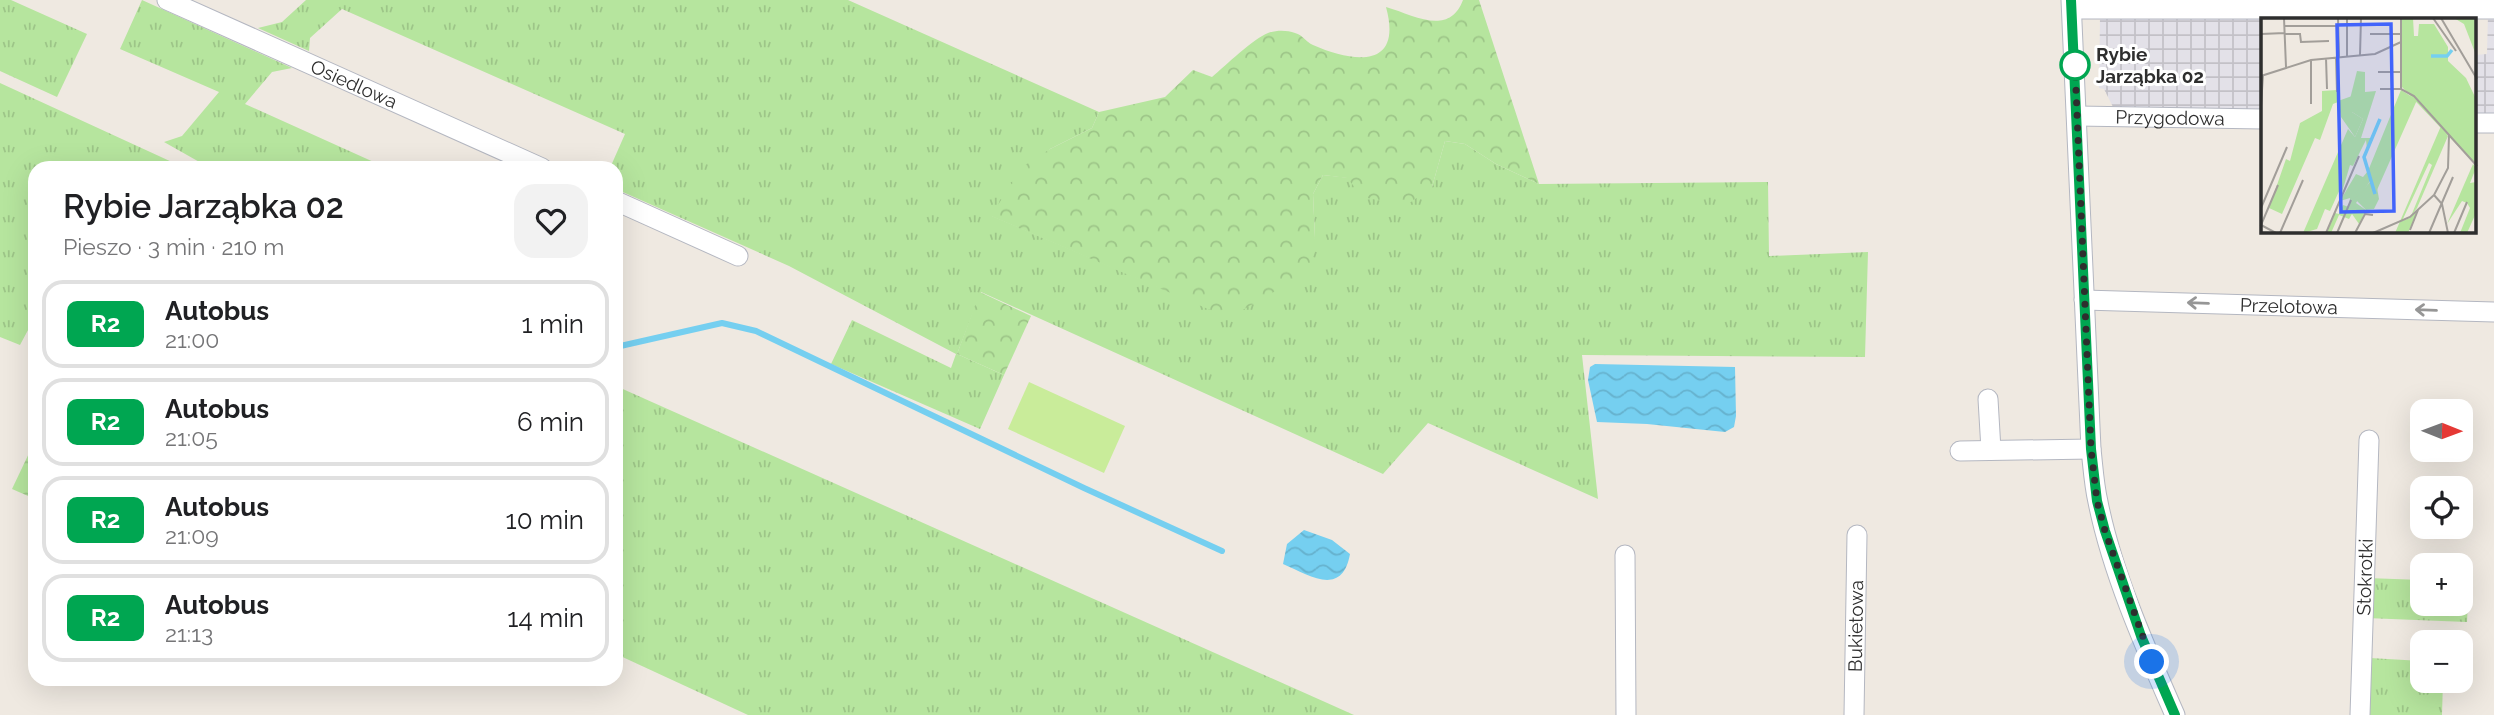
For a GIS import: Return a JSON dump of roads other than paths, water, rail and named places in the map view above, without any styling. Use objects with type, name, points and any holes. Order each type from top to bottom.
[{"type":"street","name":"Osiedlowa","points":[[167,0],[526,161]]},
{"type":"street","points":[[2175,715],[2141,636],[2097,501],[2091,449],[2071,4],[2483,6]]},
{"type":"street","name":"Przygodowa","points":[[2077,116],[2261,119]]},
{"type":"street","points":[[2476,123],[2494,123]]},
{"type":"street","points":[[623,204],[738,256]]},
{"type":"street","name":"Przelotowa","points":[[2084,300],[2494,312]]},
{"type":"street","points":[[1988,399],[1991,450]]},
{"type":"street","name":"Stokrotki","points":[[2360,715],[2368,440]]},
{"type":"street","points":[[1960,451],[2091,449]]},
{"type":"street","name":"Bukietowa","points":[[1854,715],[1857,535]]},
{"type":"street","points":[[1625,555],[1626,715]]},
{"type":"water","points":[[1595,364],[1735,367],[1734,427],[1725,432],[1597,422],[1588,380],[1590,367]]},
{"type":"water","points":[[1304,530],[1332,540],[1350,554],[1346,568],[1340,576],[1323,580],[1283,564],[1287,544]]},
{"type":"waterway","points":[[623,345],[722,323],[756,331],[1222,551]]},
{"type":"place","name":"Rybie Jarząbka 02","points":[[2075,65]]}]
